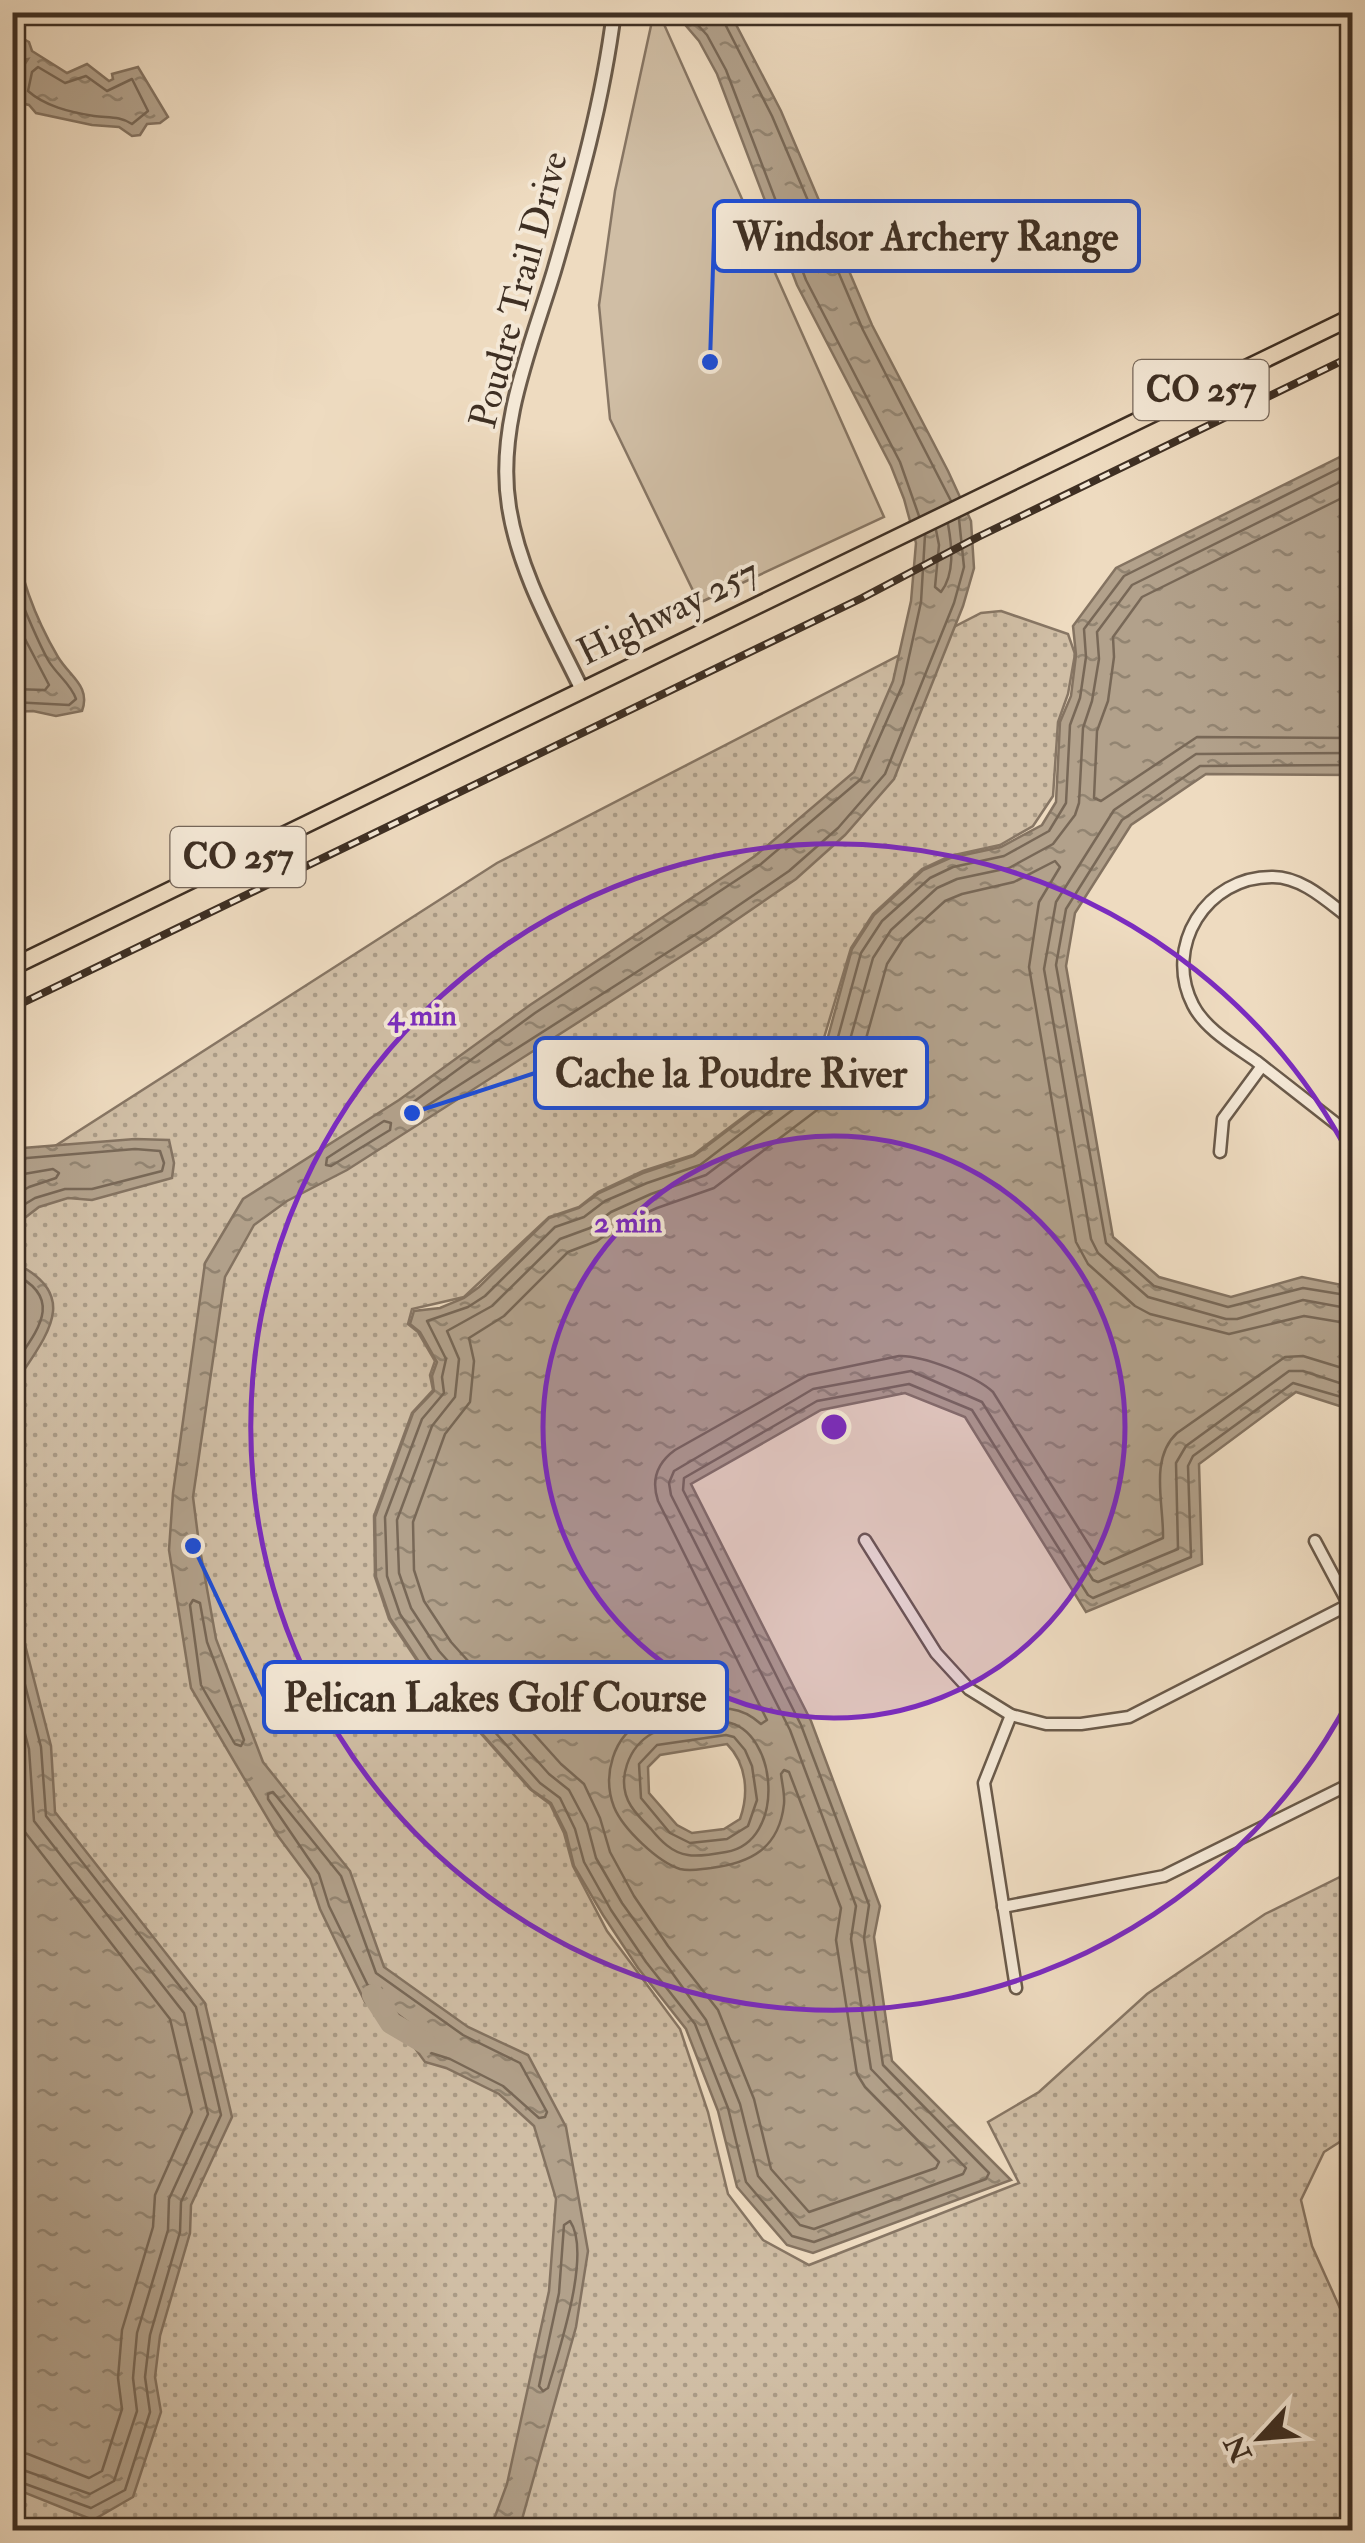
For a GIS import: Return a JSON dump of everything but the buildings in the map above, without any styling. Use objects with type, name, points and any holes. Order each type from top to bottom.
[{"type":"main road","name":"Highway 257","points":[[12,967],[1352,316]]},
{"type":"street","name":"Poudre Trail Drive","points":[[582,690],[519,549],[508,503],[506,456],[514,406],[592,137],[614,12]]},
{"type":"street","points":[[1352,920],[1302,884],[1274,877],[1238,884],[1212,898],[1193,919],[1184,950],[1183,980],[1195,1009],[1218,1032],[1352,1136]]},
{"type":"street","points":[[1220,1152],[1223,1119],[1262,1066]]},
{"type":"street","points":[[865,1540],[936,1653],[969,1689],[1011,1715],[1046,1724],[1129,1717],[1351,1604],[1314,1541]]},
{"type":"street","points":[[1011,1715],[984,1783],[1016,1988]]},
{"type":"street","points":[[1003,1906],[1164,1876],[1352,1783]]},
{"type":"shaded area","points":[[654,12],[659,13],[884,517],[699,603],[610,419],[599,305],[615,191]]},
{"type":"shaded area","points":[[1001,611],[1068,634],[1075,654],[1058,722],[1053,796],[1033,826],[1000,845],[950,856],[922,869],[873,914],[851,948],[823,1041],[795,1078],[693,1155],[643,1171],[598,1192],[579,1207],[549,1217],[464,1297],[412,1309],[408,1324],[418,1332],[435,1361],[430,1375],[433,1390],[412,1413],[374,1516],[375,1577],[389,1619],[420,1665],[530,1789],[550,1804],[564,1833],[573,1866],[607,1931],[680,2029],[708,2112],[728,2194],[763,2240],[809,2265],[1019,2183],[988,2122],[1039,2092],[1147,1994],[1265,1914],[1352,1871],[1352,2134],[1324,2152],[1301,2200],[1312,2246],[1352,2335],[1352,2530],[13,2530],[34,1822],[12,1704],[13,1173],[497,863],[981,613]]},
{"type":"water","points":[[675,13],[730,13],[781,111],[872,325],[971,521],[974,568],[963,606],[894,779],[845,835],[796,879],[347,1170],[287,1201],[254,1225],[225,1277],[193,1497],[216,1639],[263,1762],[350,1871],[384,1967],[468,2027],[528,2055],[566,2127],[588,2251],[576,2327],[519,2530],[490,2530],[507,2484],[549,2291],[556,2199],[534,2126],[499,2094],[425,2062],[401,2029],[365,2002],[320,1909],[310,1879],[278,1836],[191,1688],[169,1550],[173,1493],[205,1263],[243,1199],[399,1100],[530,1005],[755,856],[854,772],[893,681],[911,601],[916,543],[904,499],[891,466],[797,285],[717,74],[699,41]]},
{"type":"water","points":[[13,33],[29,42],[32,51],[67,73],[87,64],[109,81],[112,74],[138,67],[168,117],[160,123],[147,124],[140,135],[132,136],[119,127],[36,113],[29,105],[16,102],[18,92],[13,87],[22,79],[19,73],[28,59],[13,62]]},
{"type":"water","points":[[1352,451],[1352,775],[1206,774],[1131,825],[1075,913],[1066,966],[1113,1237],[1159,1277],[1231,1297],[1302,1277],[1352,1287],[1352,1410],[1296,1392],[1199,1464],[1202,1564],[1086,1612],[965,1417],[905,1393],[821,1410],[691,1484],[811,1721],[880,1906],[874,1937],[892,2061],[1011,2180],[813,2253],[787,2245],[737,2187],[718,2111],[686,2029],[603,1915],[574,1866],[566,1833],[551,1803],[532,1790],[421,1665],[390,1618],[376,1577],[375,1517],[413,1413],[434,1391],[432,1376],[437,1362],[420,1332],[410,1324],[414,1311],[440,1308],[464,1298],[549,1218],[579,1208],[599,1193],[643,1173],[694,1156],[797,1078],[826,1044],[852,949],[874,915],[923,870],[950,858],[1001,847],[1042,825],[1056,802],[1060,722],[1071,696],[1076,655],[1073,626],[1116,568]],"holes":[[[727,1744],[742,1770],[745,1800],[740,1819],[724,1829],[692,1833],[677,1825],[649,1793],[648,1767],[660,1755]]]},
{"type":"water","points":[[13,529],[29,595],[58,657],[82,688],[82,711],[56,716],[13,712]]},
{"type":"water","points":[[169,1140],[174,1163],[172,1178],[92,1200],[68,1198],[39,1207],[13,1227],[13,1156],[23,1148]]},
{"type":"water","points":[[13,1262],[35,1275],[48,1289],[53,1304],[45,1335],[13,1387]]},
{"type":"water","points":[[12,1594],[51,1746],[55,1812],[205,2003],[232,2117],[191,2205],[190,2233],[160,2336],[155,2377],[161,2412],[133,2497],[93,2520],[13,2488]]},
{"type":"waterway","points":[[373,1995],[391,2023],[425,2043]]},
{"type":"railway","points":[[12,1008],[862,598],[978,537],[1352,356]]},
{"type":"place","name":"Windsor Archery Range","points":[[710,362]]},
{"type":"place","name":"Cache la Poudre River","points":[[412,1113]]},
{"type":"place","name":"Pelican Lakes Golf Course","points":[[193,1546]]}]
